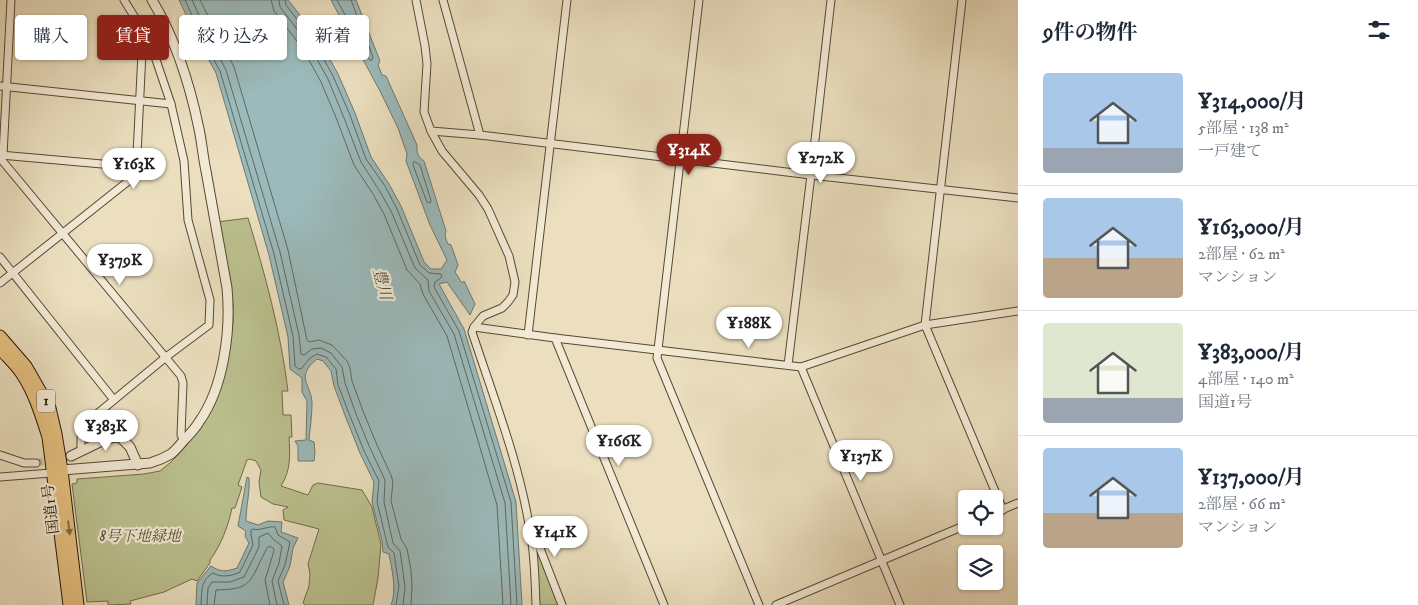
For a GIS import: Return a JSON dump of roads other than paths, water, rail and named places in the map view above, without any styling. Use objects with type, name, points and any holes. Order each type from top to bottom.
[{"type":"highway","name":"国道1号","points":[[0,336],[26,366],[50,408],[56,434],[57,476],[69,605]]},
{"type":"highway","name":"国道1号","points":[[0,350],[21,373],[41,413],[57,476],[78,605]]},
{"type":"street","points":[[11,0],[3,86],[1,156],[63,234],[182,376],[184,383],[181,435],[184,441]]},
{"type":"street","points":[[124,0],[133,15]]},
{"type":"street","points":[[0,477],[57,476],[150,463],[163,458],[172,453],[201,421],[214,390],[226,349],[229,308],[227,288],[200,130],[169,32],[152,0]]},
{"type":"street","points":[[416,0],[426,46],[427,64],[424,112],[431,131],[442,151],[488,208],[513,267],[516,282],[513,295],[502,308],[483,316],[472,332],[512,455],[528,519],[532,537],[536,605]]},
{"type":"street","points":[[443,0],[480,135]]},
{"type":"street","points":[[528,335],[567,0]]},
{"type":"street","points":[[698,0],[657,358],[759,605]]},
{"type":"street","points":[[788,365],[831,0]]},
{"type":"street","points":[[962,0],[926,325],[995,490]]},
{"type":"street","points":[[0,283],[136,175],[141,60]]},
{"type":"street","points":[[81,451],[82,429],[86,423],[166,357],[209,326],[210,300],[188,220],[184,161],[171,104],[156,60]]},
{"type":"street","points":[[3,86],[171,104]]},
{"type":"street","points":[[431,131],[480,135],[1018,198]]},
{"type":"street","points":[[1,156],[136,167]]},
{"type":"street","points":[[0,257],[114,400]]},
{"type":"street","points":[[474,327],[801,367],[926,325],[1018,311]]},
{"type":"street","points":[[555,338],[664,605]]},
{"type":"street","points":[[801,367],[900,605]]},
{"type":"street","points":[[71,456],[114,437],[121,438],[130,447],[138,465]]},
{"type":"street","points":[[0,455],[24,462],[36,463]]},
{"type":"street","points":[[1003,510],[1018,503]]},
{"type":"street","points":[[528,519],[562,605]]},
{"type":"street","points":[[776,605],[958,528]]},
{"type":"water","name":"豊川","points":[[179,0],[288,0],[300,15],[297,15],[297,60],[330,60],[355,113],[371,157],[401,206],[424,262],[431,269],[441,269],[447,260],[430,225],[406,161],[407,154],[398,128],[363,60],[369,60],[369,33],[380,61],[378,65],[382,75],[386,76],[417,145],[418,154],[424,161],[446,231],[446,239],[448,244],[451,245],[458,265],[455,272],[462,283],[464,281],[475,304],[470,315],[447,282],[439,284],[464,329],[516,502],[522,605],[391,605],[394,593],[393,573],[389,554],[383,552],[372,502],[374,482],[346,418],[334,386],[331,371],[323,361],[317,359],[310,366],[305,376],[312,404],[309,440],[314,442],[314,461],[298,461],[298,446],[295,441],[306,440],[307,401],[302,392],[302,378],[290,369],[288,337],[269,255],[216,73],[209,60],[287,60],[287,15],[186,15]]},
{"type":"water","points":[[331,0],[356,0],[362,15],[339,15]]},
{"type":"water","points":[[247,477],[249,478],[249,484],[246,521],[258,525],[268,521],[282,522],[281,532],[298,538],[293,548],[290,566],[283,582],[289,605],[196,605],[197,583],[211,566],[223,571],[237,568],[249,543],[245,536],[246,531],[238,526]]},
{"type":"tunnel","points":[[36,463],[71,456]]},
{"type":"park label","name":"8号下地緑地","points":[[140,536]]}]
